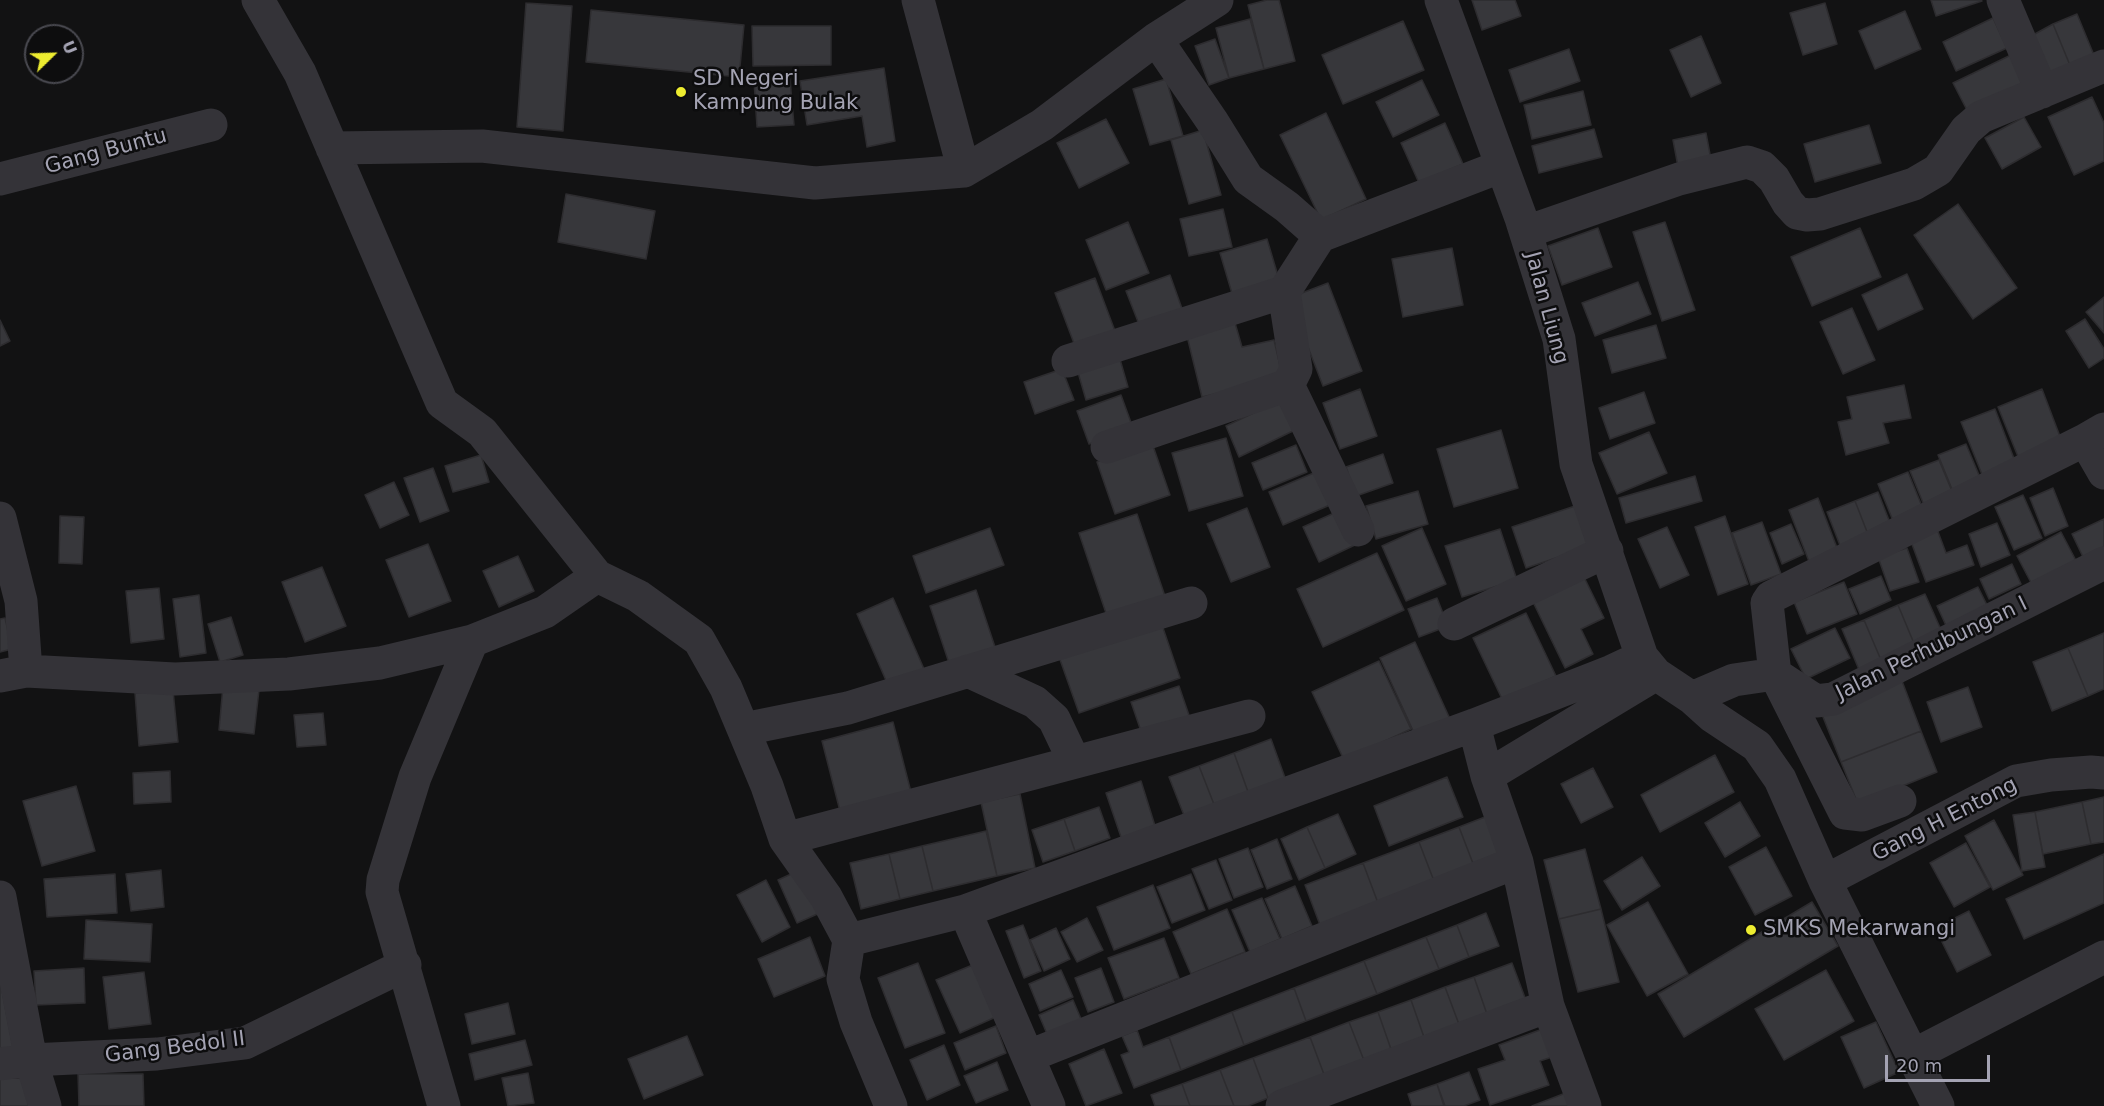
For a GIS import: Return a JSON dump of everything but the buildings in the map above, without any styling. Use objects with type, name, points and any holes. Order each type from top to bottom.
[{"type":"street","points":[[258,0],[300,73],[442,403],[482,432],[597,576],[638,596],[699,640],[726,688],[744,729],[785,839],[826,897],[849,940],[843,979],[856,1022],[891,1106]]},
{"type":"street","points":[[918,0],[964,171]]},
{"type":"street","points":[[332,148],[482,146],[815,183],[964,171],[1042,124],[1156,39],[1217,0]]},
{"type":"street","name":"Jalan Liung","points":[[1441,0],[1526,232],[1559,339],[1576,464],[1649,666]]},
{"type":"street","points":[[2003,0],[2042,92]]},
{"type":"street","points":[[1156,39],[1248,179],[1287,207],[1320,236]]},
{"type":"street","points":[[1526,232],[1679,179],[1747,162],[1762,167],[1774,178],[1788,203],[1797,213],[1821,214],[1914,184],[1938,170],[1966,130],[1981,117],[2104,66]]},
{"type":"street","name":"Gang Buntu","points":[[0,179],[211,124]]},
{"type":"street","points":[[1068,361],[1284,292],[1320,236],[1502,166]]},
{"type":"street","points":[[1107,447],[1288,385],[1296,369],[1284,292]]},
{"type":"street","points":[[1288,385],[1358,530]]},
{"type":"street","points":[[1900,801],[1862,815],[1845,813],[1775,674],[1767,607],[1771,597],[2094,434],[2104,473]]},
{"type":"street","points":[[0,518],[21,601],[13,674],[175,679],[289,674],[380,663],[472,641],[545,612],[597,576]]},
{"type":"street","points":[[1454,624],[1607,551]]},
{"type":"street","name":"Jalan Perhubungan I","points":[[1775,674],[1816,701],[1833,699],[2104,564]]},
{"type":"street","points":[[744,729],[848,708],[1191,603]]},
{"type":"street","points":[[444,1106],[382,892],[383,879],[415,777],[472,641]]},
{"type":"street","points":[[1487,776],[1649,666]]},
{"type":"street","points":[[849,940],[965,911],[1474,725],[1612,671],[1649,666],[1712,716],[1757,746],[1780,779],[1825,881],[1938,1106]]},
{"type":"street","points":[[968,672],[1035,702],[1054,719],[1074,761]]},
{"type":"street","points":[[1692,698],[1734,680],[1775,674]]},
{"type":"street","points":[[785,839],[1074,761],[1249,717]]},
{"type":"street","points":[[1474,725],[1487,776],[1517,862],[1548,1006],[1585,1106]]},
{"type":"street","name":"Gang H Entong","points":[[1825,881],[2016,782],[2051,775],[2104,773]]},
{"type":"street","points":[[1029,1056],[1517,862]]},
{"type":"street","points":[[0,897],[15,1062],[45,1106]]},
{"type":"street","points":[[965,911],[1049,1106]]},
{"type":"street","points":[[1912,1056],[2104,957]]},
{"type":"street","name":"Gang Bedol II","points":[[15,1062],[157,1054],[245,1043],[405,965]]},
{"type":"street","points":[[1282,1106],[1548,1006]]},
{"type":"place","name":"SD Negeri Kampung Bulak","points":[[681,92]]},
{"type":"place","name":"SMKS Mekarwangi","points":[[1751,930]]}]
